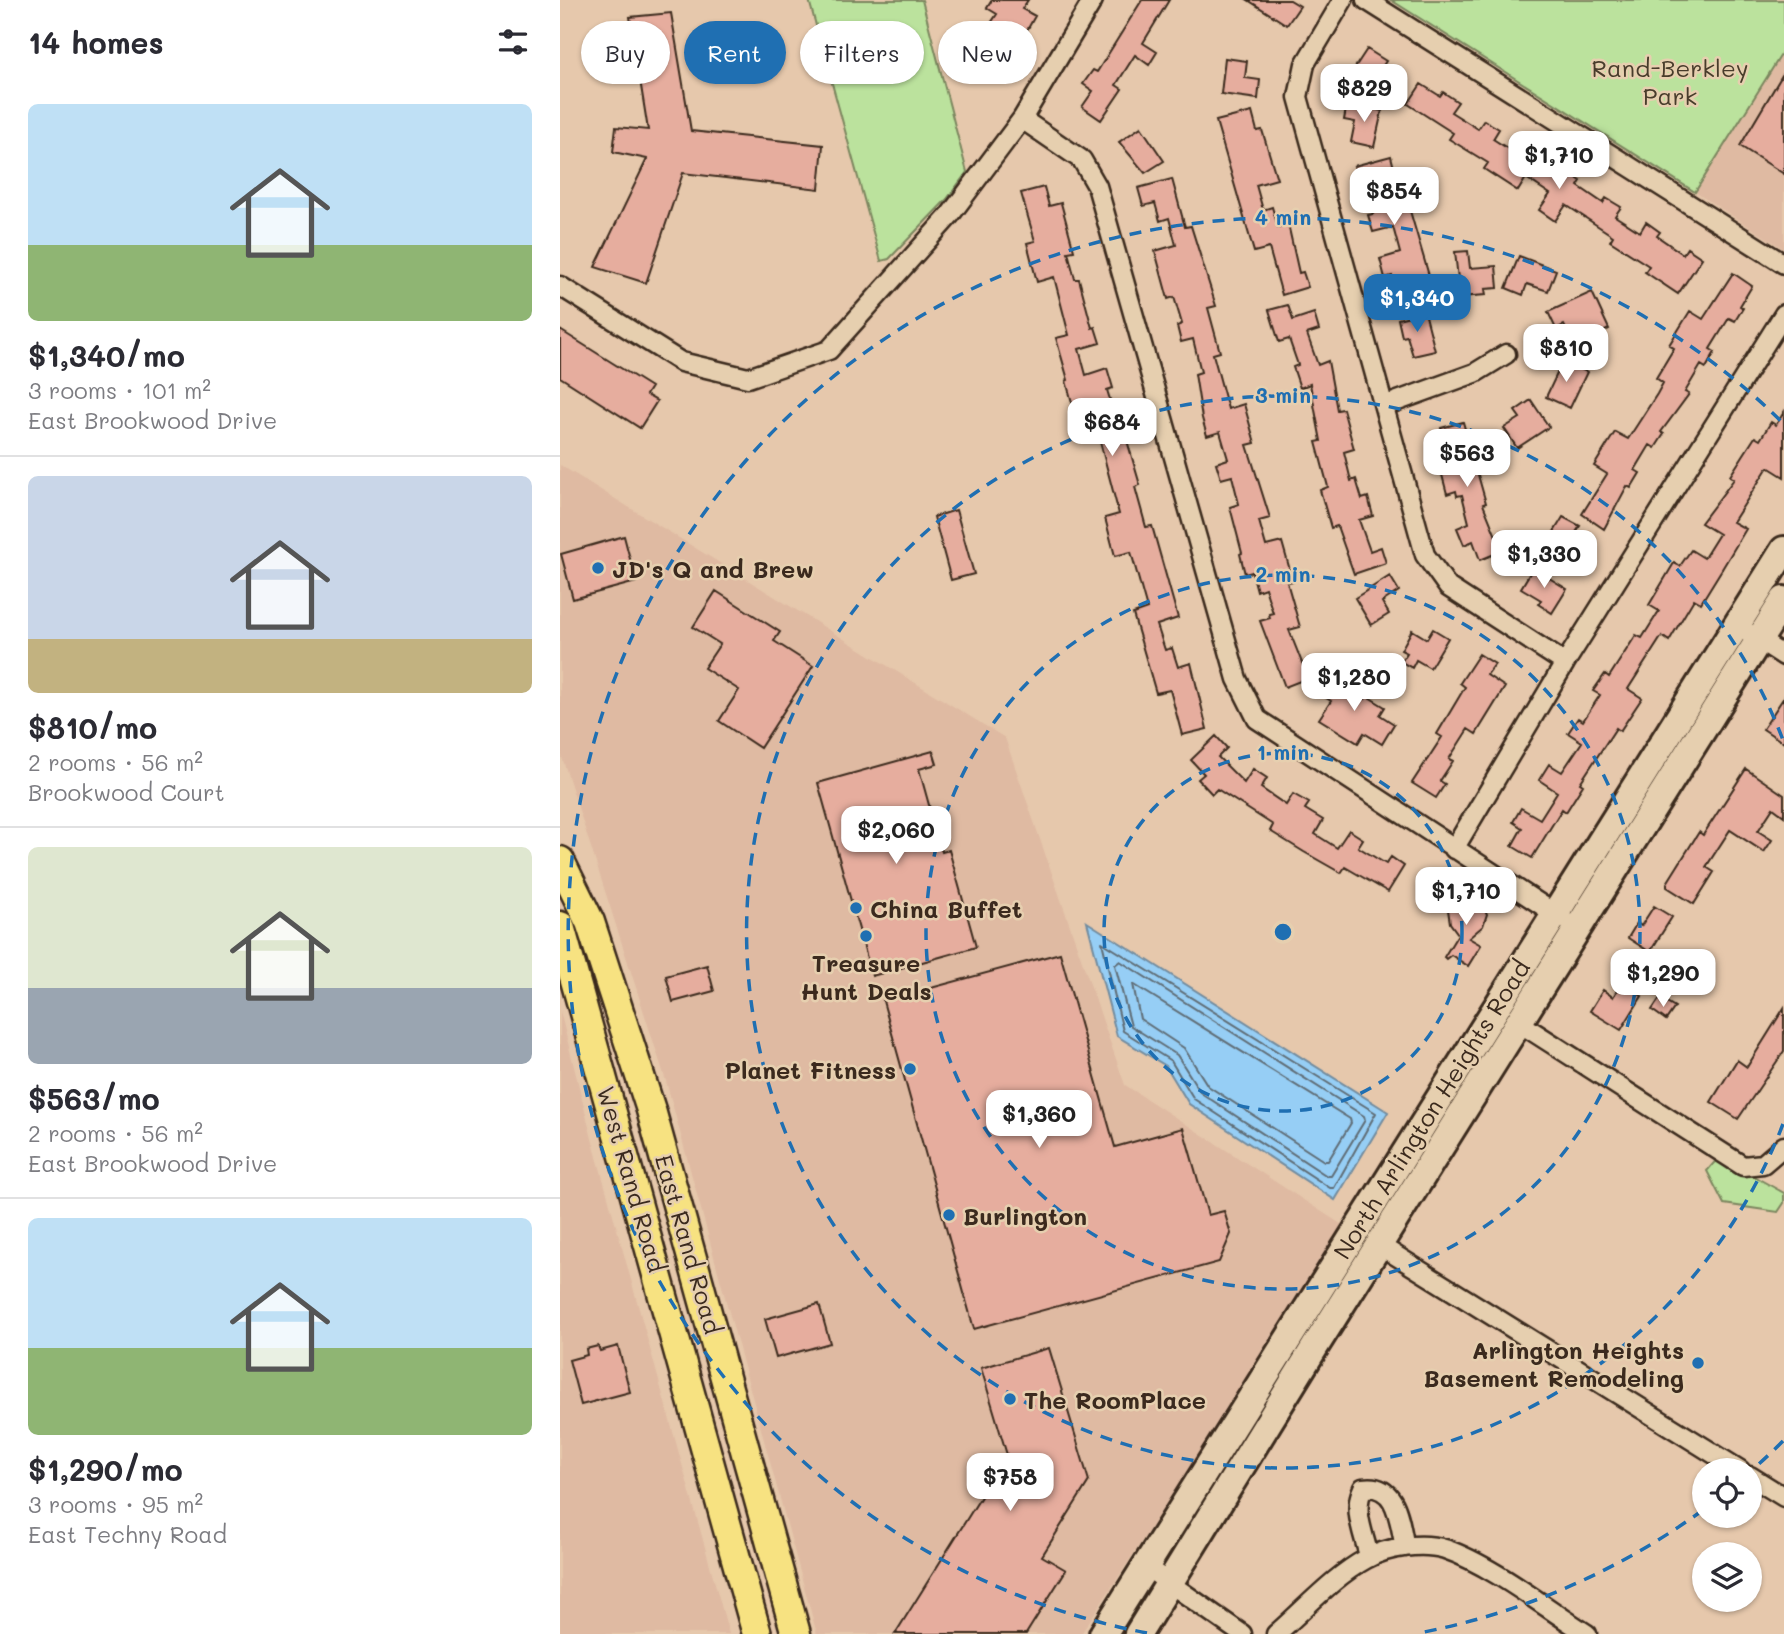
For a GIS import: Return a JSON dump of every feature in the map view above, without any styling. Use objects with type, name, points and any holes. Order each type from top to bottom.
[{"type":"main road","name":"North Arlington Heights Road","points":[[1103,1634],[1784,550]]},
{"type":"main road","name":"North Arlington Heights Road","points":[[1138,1634],[1173,1582],[1379,1245],[1784,600]]},
{"type":"main road","name":"East Rand Road","points":[[560,861],[590,922],[651,1110],[796,1634]]},
{"type":"main road","name":"West Rand Road","points":[[560,926],[757,1634]]},
{"type":"street","points":[[560,286],[681,362],[748,378],[829,350],[950,215],[1022,119],[1093,0]]},
{"type":"street","points":[[1343,0],[1305,64],[1298,97],[1425,555],[1448,587],[1565,663]]},
{"type":"street","points":[[1366,0],[1517,98],[1784,264]]},
{"type":"street","points":[[1022,119],[1082,160],[1097,186],[1237,679],[1257,719],[1578,928]]},
{"type":"street","points":[[1454,849],[1565,663],[1784,314]]},
{"type":"street","points":[[1384,406],[1475,373],[1506,354]]},
{"type":"street","points":[[1736,625],[1784,656]]},
{"type":"street","points":[[1518,1022],[1743,1166],[1763,1164],[1784,1146]]},
{"type":"street","points":[[1379,1245],[1721,1458]]},
{"type":"street","points":[[1762,1483],[1784,1497]]},
{"type":"street","points":[[1369,1557],[1357,1511],[1357,1502],[1363,1488],[1374,1487],[1385,1491],[1394,1501],[1405,1547]]},
{"type":"street","points":[[1276,1634],[1349,1570],[1369,1557],[1405,1547],[1442,1548],[1465,1558],[1587,1634]]},
{"type":"street","points":[[1146,1566],[1173,1582],[1242,1634]]},
{"type":"shaded area","points":[[1784,50],[1784,249],[1695,192]]},
{"type":"shaded area","points":[[560,465],[1005,738],[1125,1085],[1347,1228],[1081,1634],[817,1634],[666,1081],[560,751]]},
{"type":"shaded area","points":[[560,1011],[592,1139],[729,1634],[560,1634]]},
{"type":"green space","points":[[809,0],[922,0],[938,61],[938,84],[944,84],[967,172],[947,199],[889,259],[881,261],[832,84],[924,84],[924,21],[815,21]]},
{"type":"green space","name":"Rand-Berkley Park","points":[[1391,0],[1784,0],[1784,50],[1695,192]]},
{"type":"green space","points":[[1719,1157],[1784,1193],[1784,1203],[1778,1212],[1724,1204],[1707,1171]]},
{"type":"water","points":[[1087,922],[1388,1112],[1335,1200],[1189,1104],[1166,1066],[1117,1036]]},
{"type":"building","points":[[992,0],[1028,0],[1022,9],[1035,16],[1032,21],[992,21],[997,14],[987,8]]},
{"type":"building","points":[[1142,0],[1169,0],[1143,43],[1157,52],[1149,65],[1135,55],[1116,85],[1122,89],[1101,120],[1082,107],[1093,91],[1083,84],[1093,70],[1097,72]]},
{"type":"building","points":[[1248,0],[1290,0],[1300,6],[1287,25]]},
{"type":"building","points":[[671,13],[691,131],[823,145],[819,189],[683,173],[646,283],[595,267],[647,159],[613,152],[616,127],[648,130],[641,84],[670,84],[670,21],[631,21],[630,17]]},
{"type":"building","points":[[1367,49],[1386,61],[1366,91],[1348,78]]},
{"type":"building","points":[[1225,58],[1247,61],[1245,78],[1260,80],[1258,99],[1221,94]]},
{"type":"building","points":[[1784,72],[1784,174],[1740,146]]},
{"type":"building","points":[[1421,84],[1440,96],[1443,92],[1458,102],[1451,112],[1478,129],[1484,120],[1499,129],[1493,139],[1518,155],[1525,144],[1542,154],[1538,159],[1564,176],[1567,172],[1581,181],[1578,186],[1603,203],[1606,198],[1621,207],[1615,216],[1640,232],[1646,222],[1660,232],[1657,236],[1683,254],[1687,248],[1702,258],[1678,294],[1645,272],[1649,266],[1610,241],[1613,236],[1566,205],[1555,221],[1539,210],[1550,194],[1526,178],[1518,191],[1484,169],[1488,163],[1449,139],[1453,133],[1408,104]]},
{"type":"building","points":[[1347,103],[1382,111],[1374,147],[1351,142],[1355,122],[1344,120]]},
{"type":"building","points":[[1252,112],[1257,131],[1262,130],[1277,179],[1256,185],[1263,210],[1272,207],[1278,227],[1288,224],[1299,273],[1303,272],[1308,287],[1282,295],[1269,248],[1254,252],[1216,121]]},
{"type":"building","points":[[1141,127],[1164,161],[1145,173],[1119,142]]},
{"type":"building","points":[[1391,156],[1397,180],[1387,183],[1394,208],[1408,204],[1432,286],[1398,295],[1392,276],[1385,278],[1380,259],[1400,253],[1393,227],[1373,232],[1368,215],[1373,214],[1365,185],[1363,196],[1359,183],[1355,184],[1358,179],[1354,166]]},
{"type":"building","points":[[1172,179],[1185,227],[1191,226],[1216,306],[1208,308],[1220,352],[1213,354],[1228,409],[1244,404],[1255,443],[1247,445],[1270,518],[1259,521],[1266,546],[1282,542],[1293,581],[1287,582],[1300,627],[1289,630],[1308,678],[1285,687],[1260,621],[1270,618],[1269,614],[1273,613],[1265,588],[1257,591],[1252,572],[1245,574],[1230,507],[1239,504],[1232,476],[1221,479],[1216,463],[1228,459],[1220,432],[1207,436],[1202,418],[1195,374],[1201,372],[1193,339],[1181,342],[1177,326],[1182,324],[1174,297],[1168,299],[1155,251],[1176,245],[1169,218],[1160,221],[1155,203],[1143,206],[1138,188]]},
{"type":"building","points":[[1044,187],[1049,206],[1061,203],[1074,251],[1068,252],[1075,279],[1079,279],[1092,328],[1095,327],[1100,343],[1079,349],[1086,375],[1107,368],[1113,388],[1107,390],[1122,438],[1126,437],[1140,485],[1135,487],[1146,527],[1152,526],[1178,618],[1157,625],[1165,650],[1172,648],[1178,667],[1191,663],[1207,729],[1182,735],[1170,690],[1156,693],[1133,614],[1147,609],[1131,552],[1115,556],[1105,518],[1119,514],[1093,415],[1077,420],[1066,381],[1068,380],[1056,338],[1069,335],[1054,277],[1037,282],[1027,243],[1035,241],[1021,193]]},
{"type":"building","points":[[1468,251],[1470,268],[1496,266],[1498,288],[1485,289],[1486,295],[1460,297],[1455,252]]},
{"type":"building","points":[[1519,256],[1556,270],[1548,291],[1527,284],[1523,295],[1506,288]]},
{"type":"building","points":[[1733,273],[1752,286],[1740,306],[1743,308],[1735,321],[1729,318],[1710,349],[1715,352],[1706,368],[1701,365],[1685,392],[1689,394],[1661,432],[1664,434],[1655,448],[1650,445],[1635,470],[1640,473],[1631,488],[1627,486],[1604,529],[1582,514],[1607,474],[1594,466],[1615,432],[1628,439],[1657,394],[1663,383],[1656,378],[1674,348],[1669,345],[1690,311],[1703,319]]},
{"type":"building","points":[[1592,292],[1609,329],[1574,346],[1564,325],[1556,329],[1548,312]]},
{"type":"building","points":[[1288,305],[1293,320],[1314,313],[1319,330],[1307,334],[1318,365],[1328,361],[1337,410],[1343,409],[1354,449],[1344,452],[1351,481],[1356,479],[1362,499],[1368,497],[1373,516],[1359,520],[1370,551],[1381,547],[1386,563],[1354,574],[1337,526],[1331,528],[1320,490],[1328,487],[1316,442],[1321,441],[1310,384],[1300,388],[1293,367],[1298,365],[1289,339],[1279,342],[1269,310]]},
{"type":"building","points":[[1425,312],[1435,351],[1413,356],[1407,336],[1402,337],[1398,319]]},
{"type":"building","points":[[560,330],[651,387],[646,395],[657,401],[640,428],[560,377]]},
{"type":"building","points":[[1563,361],[1587,372],[1570,408],[1546,397]]},
{"type":"building","points":[[1531,400],[1549,427],[1517,448],[1504,428],[1520,418],[1515,411]]},
{"type":"building","points":[[1784,412],[1784,477],[1768,467],[1733,522],[1746,529],[1722,569],[1701,603],[1694,599],[1669,641],[1662,636],[1628,689],[1642,698],[1620,731],[1616,728],[1580,783],[1583,785],[1566,812],[1562,809],[1532,858],[1512,846],[1522,828],[1513,822],[1521,808],[1540,819],[1557,792],[1539,780],[1549,764],[1562,772],[1582,742],[1568,733],[1578,718],[1583,721],[1600,695],[1593,691],[1605,674],[1609,677],[1636,635],[1642,638],[1659,611],[1649,605],[1674,563],[1680,566],[1691,550],[1704,558],[1719,534],[1701,523],[1734,479],[1730,476],[1755,437],[1760,440],[1771,422],[1776,425]]},
{"type":"building","points":[[1463,422],[1486,503],[1483,504],[1502,551],[1480,560],[1473,541],[1464,545],[1457,528],[1469,523],[1462,495],[1457,496],[1456,491],[1447,494],[1435,448],[1445,446],[1441,428]]},
{"type":"building","points":[[956,510],[974,574],[951,580],[934,517]]},
{"type":"building","points":[[1563,517],[1580,526],[1572,539],[1591,551],[1581,567],[1546,545]]},
{"type":"building","name":"JD's Q and Brew","points":[[624,536],[636,582],[573,599],[561,554]]},
{"type":"building","points":[[1533,568],[1567,589],[1552,613],[1538,604],[1541,600],[1521,588]]},
{"type":"building","points":[[1390,576],[1399,591],[1382,602],[1389,614],[1371,625],[1355,598]]},
{"type":"building","points":[[716,591],[780,632],[774,641],[813,666],[760,748],[719,721],[739,690],[704,668],[720,644],[693,627]]},
{"type":"building","points":[[1433,629],[1448,638],[1430,668],[1416,660],[1412,668],[1401,662],[1407,653],[1401,650],[1412,630],[1427,639]]},
{"type":"building","points":[[1479,654],[1495,664],[1487,675],[1505,687],[1476,734],[1468,729],[1449,759],[1453,761],[1440,781],[1445,784],[1436,798],[1412,783],[1442,737],[1437,734],[1465,687],[1460,683]]},
{"type":"building","points":[[1328,676],[1365,699],[1367,696],[1385,707],[1380,715],[1394,724],[1382,744],[1364,733],[1358,743],[1319,719],[1331,701],[1320,694]]},
{"type":"building","points":[[1784,697],[1784,743],[1763,729]]},
{"type":"building","points":[[1216,736],[1227,748],[1218,757],[1244,783],[1253,769],[1267,778],[1261,788],[1286,805],[1293,794],[1309,803],[1305,809],[1323,820],[1315,834],[1337,848],[1349,830],[1363,839],[1358,847],[1386,864],[1391,857],[1404,866],[1388,892],[1345,867],[1341,873],[1304,852],[1270,831],[1273,825],[1217,789],[1212,794],[1198,779],[1204,774],[1191,760]]},
{"type":"building","points":[[933,751],[937,764],[919,769],[942,852],[949,850],[976,947],[872,976],[818,783]]},
{"type":"building","points":[[1746,769],[1784,795],[1784,816],[1773,808],[1758,831],[1772,840],[1764,852],[1730,830],[1706,867],[1714,872],[1694,904],[1667,887],[1667,883],[1699,832],[1703,835]]},
{"type":"building","points":[[1466,894],[1479,897],[1487,914],[1483,926],[1469,938],[1481,945],[1468,966],[1451,955],[1446,959],[1444,957],[1458,934],[1450,923],[1448,910],[1455,899]]},
{"type":"building","points":[[1654,906],[1672,917],[1650,952],[1628,938],[1637,923],[1641,926]]},
{"type":"building","points":[[1060,953],[1115,1147],[1183,1128],[1208,1215],[1224,1211],[1231,1234],[1219,1262],[974,1329],[883,1001]]},
{"type":"building","points":[[707,965],[714,991],[673,1002],[666,976]]},
{"type":"building","points":[[1621,984],[1642,996],[1621,1030],[1590,1011],[1603,990],[1613,997]]},
{"type":"building","points":[[1660,998],[1675,1007],[1666,1020],[1652,1010]]},
{"type":"building","points":[[1784,1008],[1784,1051],[1738,1119],[1711,1102],[1737,1060],[1747,1067]]},
{"type":"building","points":[[819,1304],[830,1343],[776,1358],[765,1319]]},
{"type":"building","points":[[598,1346],[600,1351],[618,1346],[630,1392],[581,1405],[569,1360],[587,1355],[586,1349]]},
{"type":"building","points":[[1049,1348],[1089,1481],[1042,1556],[1066,1570],[1026,1634],[895,1634],[1007,1455],[981,1368]]},
{"type":"place","name":"JD's Q and Brew","points":[[598,568]]},
{"type":"place","name":"China Buffet","points":[[856,908]]},
{"type":"place","name":"Treasure Hunt Deals","points":[[866,936]]},
{"type":"place","name":"Planet Fitness","points":[[910,1069]]},
{"type":"place","name":"Burlington","points":[[949,1215]]},
{"type":"place","name":"Arlington Heights Basement Remodeling","points":[[1698,1363]]},
{"type":"place","name":"The RoomPlace","points":[[1010,1399]]}]
